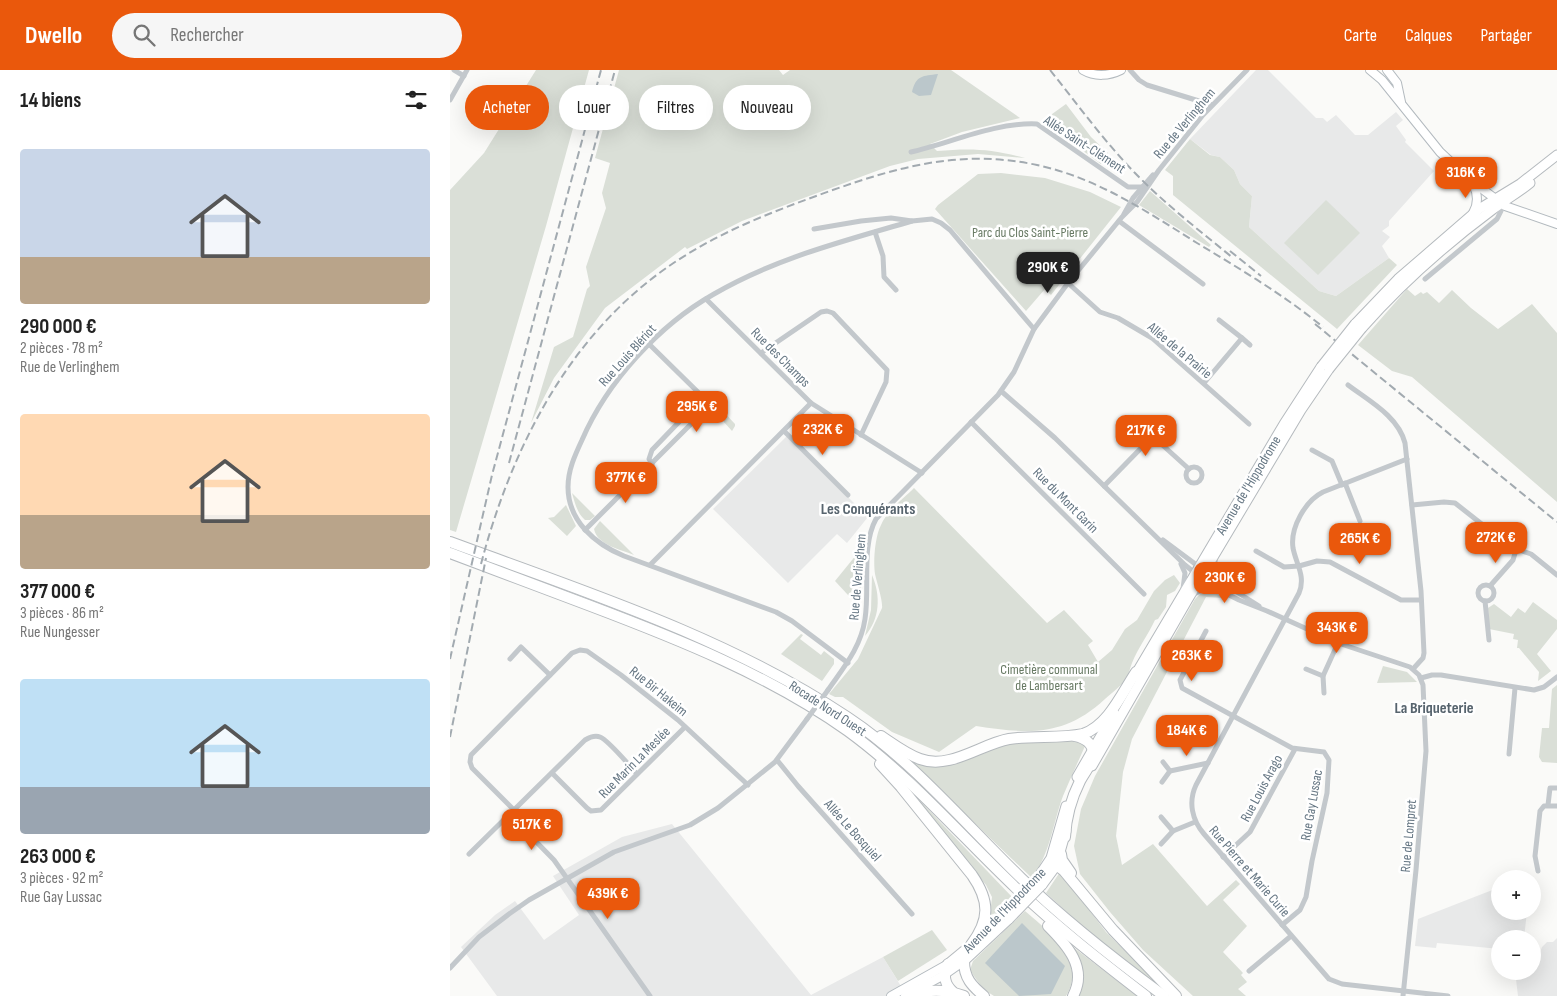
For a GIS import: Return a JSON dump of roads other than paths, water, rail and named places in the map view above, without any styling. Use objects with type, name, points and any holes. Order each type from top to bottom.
[{"type":"highway","name":"Rocade Nord Ouest","points":[[450,542],[638,613],[724,648],[782,678],[848,717],[915,773],[1062,916],[1095,944],[1164,996]]},
{"type":"highway","name":"Rocade Nord Ouest","points":[[450,553],[616,615],[689,645],[780,689],[849,732],[910,782],[1017,890],[1078,944],[1146,996]]},
{"type":"highway","points":[[848,717],[919,759],[931,762],[954,759],[990,744],[1008,740],[1074,736],[1088,733],[1101,722],[1136,672]]},
{"type":"highway","points":[[849,732],[889,774],[976,881],[984,897],[985,917],[982,929],[971,945]]},
{"type":"highway","points":[[1065,837],[1069,808],[1092,758],[1092,750],[1086,740],[1074,736]]},
{"type":"highway","points":[[1061,854],[1062,860],[1078,887]]},
{"type":"highway","points":[[1045,869],[1056,866],[1064,872],[1113,930],[1176,996]]},
{"type":"highway","points":[[1017,890],[1060,938],[1073,956],[1079,976],[1077,989],[1073,996]]},
{"type":"highway","points":[[964,961],[964,971],[967,979],[984,996]]},
{"type":"highway","points":[[948,964],[944,975],[946,984],[953,992]]},
{"type":"highway","points":[[912,996],[928,991],[953,992],[964,996]]},
{"type":"main road","name":"Avenue de l'Hippodrome","points":[[1358,326],[1413,274],[1498,201],[1557,155]]},
{"type":"main road","name":"Avenue de l'Hippodrome","points":[[1040,882],[1054,852],[1071,790],[1092,750],[1136,672],[1200,572],[1299,400],[1358,326],[1404,273],[1479,209],[1520,191],[1557,162]]},
{"type":"main road","name":"Avenue de l'Hippodrome","points":[[1200,572],[1215,554],[1302,410],[1325,368]]},
{"type":"main road","name":"Avenue de l'Hippodrome","points":[[964,961],[1056,866],[1061,854],[1075,798],[1081,785],[1184,598]]},
{"type":"main road","name":"Avenue de l'Hippodrome","points":[[948,964],[1005,918]]},
{"type":"street","points":[[454,70],[464,76]]},
{"type":"street","points":[[450,100],[467,70]]},
{"type":"street","points":[[1083,70],[1097,75],[1117,72]]},
{"type":"street","points":[[1130,70],[1139,80],[1147,85],[1212,105]]},
{"type":"street","name":"Rue de Verlinghem","points":[[450,968],[475,941],[529,900],[621,848],[690,825],[718,808],[777,760],[857,648],[865,621],[868,548],[871,530],[881,514],[1001,391],[1014,372],[1034,329],[1068,283],[1120,219],[1137,202],[1159,170],[1212,105],[1247,70]]},
{"type":"street","points":[[1370,70],[1382,80],[1440,152],[1470,180],[1498,201],[1518,211],[1557,224]]},
{"type":"street","points":[[1387,70],[1398,82],[1399,96],[1405,108]]},
{"type":"street","name":"Allée Saint-Clément","points":[[911,152],[994,130],[1018,125],[1036,124],[1128,187],[1142,187]]},
{"type":"street","name":"Rue de Verlinghem","points":[[1120,219],[1132,198],[1159,170]]},
{"type":"street","points":[[1470,180],[1476,190],[1478,200],[1476,208],[1470,217]]},
{"type":"street","name":"Allée Saint-Clément","points":[[1128,187],[1132,198]]},
{"type":"street","points":[[1425,279],[1497,219],[1501,211],[1498,201]]},
{"type":"street","points":[[814,229],[883,219],[932,220],[941,222],[950,230],[1034,329]]},
{"type":"street","points":[[1120,219],[1203,284]]},
{"type":"street","name":"Rue Louis Blériot","points":[[848,663],[792,621],[776,612],[610,550],[593,539],[574,512],[568,493],[568,481],[573,461],[588,426],[602,401],[623,373],[650,344],[679,318],[706,298],[745,278],[799,255],[912,221]]},
{"type":"street","points":[[875,232],[883,256],[884,277],[896,290]]},
{"type":"street","name":"Allée de la Prairie","points":[[1068,283],[1100,312],[1118,318],[1152,338],[1249,424]]},
{"type":"street","name":"Rue des Champs","points":[[706,298],[811,403],[922,473]]},
{"type":"street","points":[[761,353],[821,312],[833,313],[887,370],[886,382],[861,435]]},
{"type":"street","points":[[1219,320],[1250,345]]},
{"type":"street","points":[[1204,384],[1242,338]]},
{"type":"street","points":[[585,530],[709,404],[650,344]]},
{"type":"street","points":[[1348,385],[1395,422],[1404,439],[1421,600],[1424,655],[1413,669]]},
{"type":"street","points":[[1001,391],[1055,438],[1180,561],[1231,588],[1267,611]]},
{"type":"street","points":[[652,464],[648,456],[652,450],[703,397]]},
{"type":"street","points":[[650,565],[811,403]]},
{"type":"street","name":"Rue du Mont Garin","points":[[971,422],[1144,594]]},
{"type":"street","points":[[784,431],[848,495]]},
{"type":"street","points":[[1104,486],[1147,442],[1152,440],[1158,441],[1189,469]]},
{"type":"street","points":[[1312,450],[1332,461],[1360,521]]},
{"type":"street","name":"Rue Pierre et Marie Curie","points":[[1407,459],[1313,498],[1300,518],[1293,543],[1302,579],[1301,588],[1286,620],[1194,789],[1192,812],[1195,822],[1223,857],[1322,972],[1332,981],[1404,993],[1448,996]]},
{"type":"street","points":[[1412,505],[1444,502],[1455,504],[1516,550],[1531,554],[1557,575]]},
{"type":"street","points":[[1149,529],[1217,589],[1338,643],[1413,669],[1421,678],[1438,674],[1515,688],[1537,689],[1544,687],[1557,677]]},
{"type":"street","points":[[1490,586],[1513,560],[1516,550]]},
{"type":"street","points":[[1256,551],[1281,566],[1287,567],[1317,561],[1330,562],[1401,600],[1421,600]]},
{"type":"street","points":[[1215,554],[1215,572],[1231,588]]},
{"type":"street","points":[[1180,561],[1184,569],[1185,578],[1184,598],[1202,589],[1217,589]]},
{"type":"street","points":[[1483,585],[1490,586],[1493,589],[1493,596],[1485,601],[1479,597],[1478,590],[1483,585]]},
{"type":"street","points":[[1485,601],[1488,640]]},
{"type":"street","name":"Rue Gay Lussac","points":[[1206,631],[1180,680],[1180,685],[1185,690],[1294,749],[1324,752],[1329,760],[1326,802],[1312,861],[1305,902],[1300,910],[1282,925]]},
{"type":"street","points":[[1324,693],[1323,676],[1338,643]]},
{"type":"street","points":[[510,658],[521,647],[550,676]]},
{"type":"street","name":"Rue Bir Hakeim","points":[[650,996],[548,854],[472,768],[470,757],[574,652],[585,650],[633,684],[685,727],[748,785]]},
{"type":"street","points":[[1306,669],[1323,676]]},
{"type":"street","name":"Rue de Lompret","points":[[1404,993],[1426,751],[1425,700],[1421,678]]},
{"type":"street","points":[[1510,754],[1515,688]]},
{"type":"street","name":"Rue Marin La Meslée","points":[[552,773],[587,808],[591,811],[596,811],[605,806],[685,727]]},
{"type":"street","points":[[469,854],[585,740],[595,736],[604,739],[637,774]]},
{"type":"street","name":"Rue Louis Arago","points":[[1223,857],[1250,832],[1294,749]]},
{"type":"street","name":"Allée Le Bosquiel","points":[[777,760],[912,914]]},
{"type":"street","points":[[1163,762],[1170,771]]},
{"type":"street","points":[[1162,782],[1170,771],[1208,763]]},
{"type":"street","points":[[1548,805],[1550,788],[1557,788]]},
{"type":"street","points":[[1538,870],[1535,856],[1539,814],[1541,808],[1548,805],[1557,806]]},
{"type":"street","points":[[1161,817],[1172,831]]},
{"type":"street","points":[[1161,844],[1172,831],[1195,822]]},
{"type":"street","points":[[1249,972],[1291,936]]},
{"type":"street","name":"Avenue de l'Hippodrome","points":[[905,996],[944,975],[964,961]]},
{"type":"street","name":"Avenue de l'Hippodrome","points":[[891,996],[948,964]]},
{"type":"railway","points":[[450,659],[492,475],[601,70]]},
{"type":"railway","points":[[509,463],[615,70]]},
{"type":"railway","points":[[1050,70],[1102,136],[1135,173],[1170,206],[1233,258]]},
{"type":"railway","points":[[481,564],[494,518],[511,474],[531,431],[554,389],[581,350],[612,315],[647,283],[686,255],[720,236],[756,219],[882,174],[932,163],[983,159],[1009,160],[1037,165],[1080,178],[1140,208],[1261,283],[1323,327]]},
{"type":"railway","points":[[1230,251],[1261,276]]},
{"type":"railway","points":[[1315,324],[1557,522]]},
{"type":"railway","points":[[450,737],[486,558]]},
{"type":"district","name":"Les Conquérants","points":[[868,508]]},
{"type":"district","name":"La Briqueterie","points":[[1434,707]]},
{"type":"park label","name":"Parc du Clos Saint-Pierre","points":[[1030,232]]},
{"type":"park label","name":"Cimetière communal de Lambersart","points":[[1049,678]]}]
